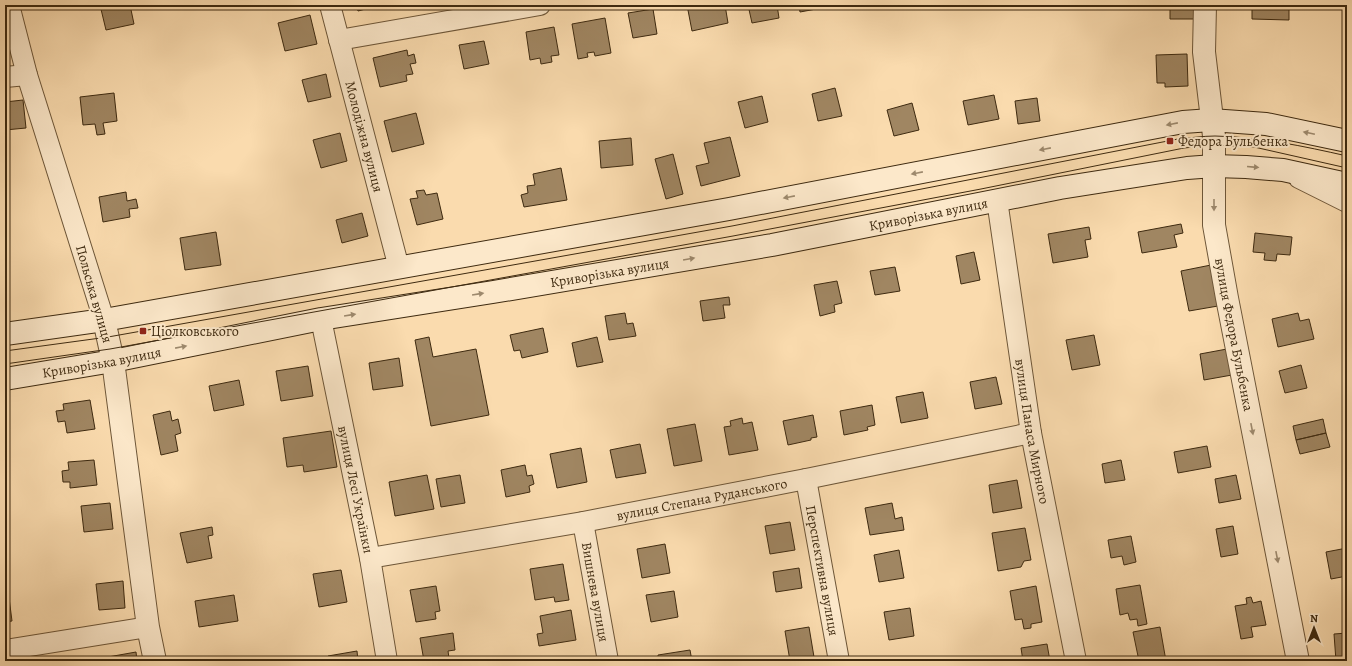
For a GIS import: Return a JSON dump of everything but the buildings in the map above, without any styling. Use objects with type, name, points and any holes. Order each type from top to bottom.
[{"type":"main road","name":"вулиця Федора Бульбенка","points":[[1205,5],[1204,52],[1214,140],[1214,225],[1228,306],[1298,661]]},
{"type":"main road","points":[[5,334],[104,320],[729,209],[1183,122],[1211,120],[1266,124],[1347,142]]},
{"type":"main road","name":"Криворізька вулиця","points":[[5,379],[112,361],[321,319],[493,292],[772,245],[1060,188],[1172,170],[1214,166],[1284,170],[1347,184]]},
{"type":"main road","name":"Польська вулиця","points":[[104,320],[112,361],[148,628],[155,661]]},
{"type":"street","name":"Польська вулиця","points":[[9,5],[27,75],[104,320]]},
{"type":"street","name":"Молодіжна вулиця","points":[[330,5],[399,268]]},
{"type":"street","points":[[339,40],[540,5]]},
{"type":"street","points":[[5,77],[27,75]]},
{"type":"street","points":[[1284,170],[1347,202]]},
{"type":"street","name":"вулиця Панаса Мирного","points":[[997,200],[1031,433],[1076,661]]},
{"type":"street","name":"вулиця Лесі Українки","points":[[321,319],[370,558],[387,661]]},
{"type":"street","name":"вулиця Степана Руданського","points":[[370,558],[583,522],[806,479],[1031,433]]},
{"type":"street","name":"Перспективна вулиця","points":[[806,479],[839,661]]},
{"type":"street","name":"Вишнева вулиця","points":[[583,522],[608,661]]},
{"type":"street","points":[[5,650],[148,628]]},
{"type":"tram line","points":[[5,351],[108,337],[732,226],[1178,139],[1215,136],[1248,138],[1347,156]]},
{"type":"tram line","points":[[5,364],[110,349],[733,236],[981,189],[1184,148],[1214,145],[1254,147],[1347,168]]},
{"type":"place","name":"Федора Бульбенка","points":[[1170,141]]},
{"type":"place","name":"Ціолковського","points":[[143,331]]}]
